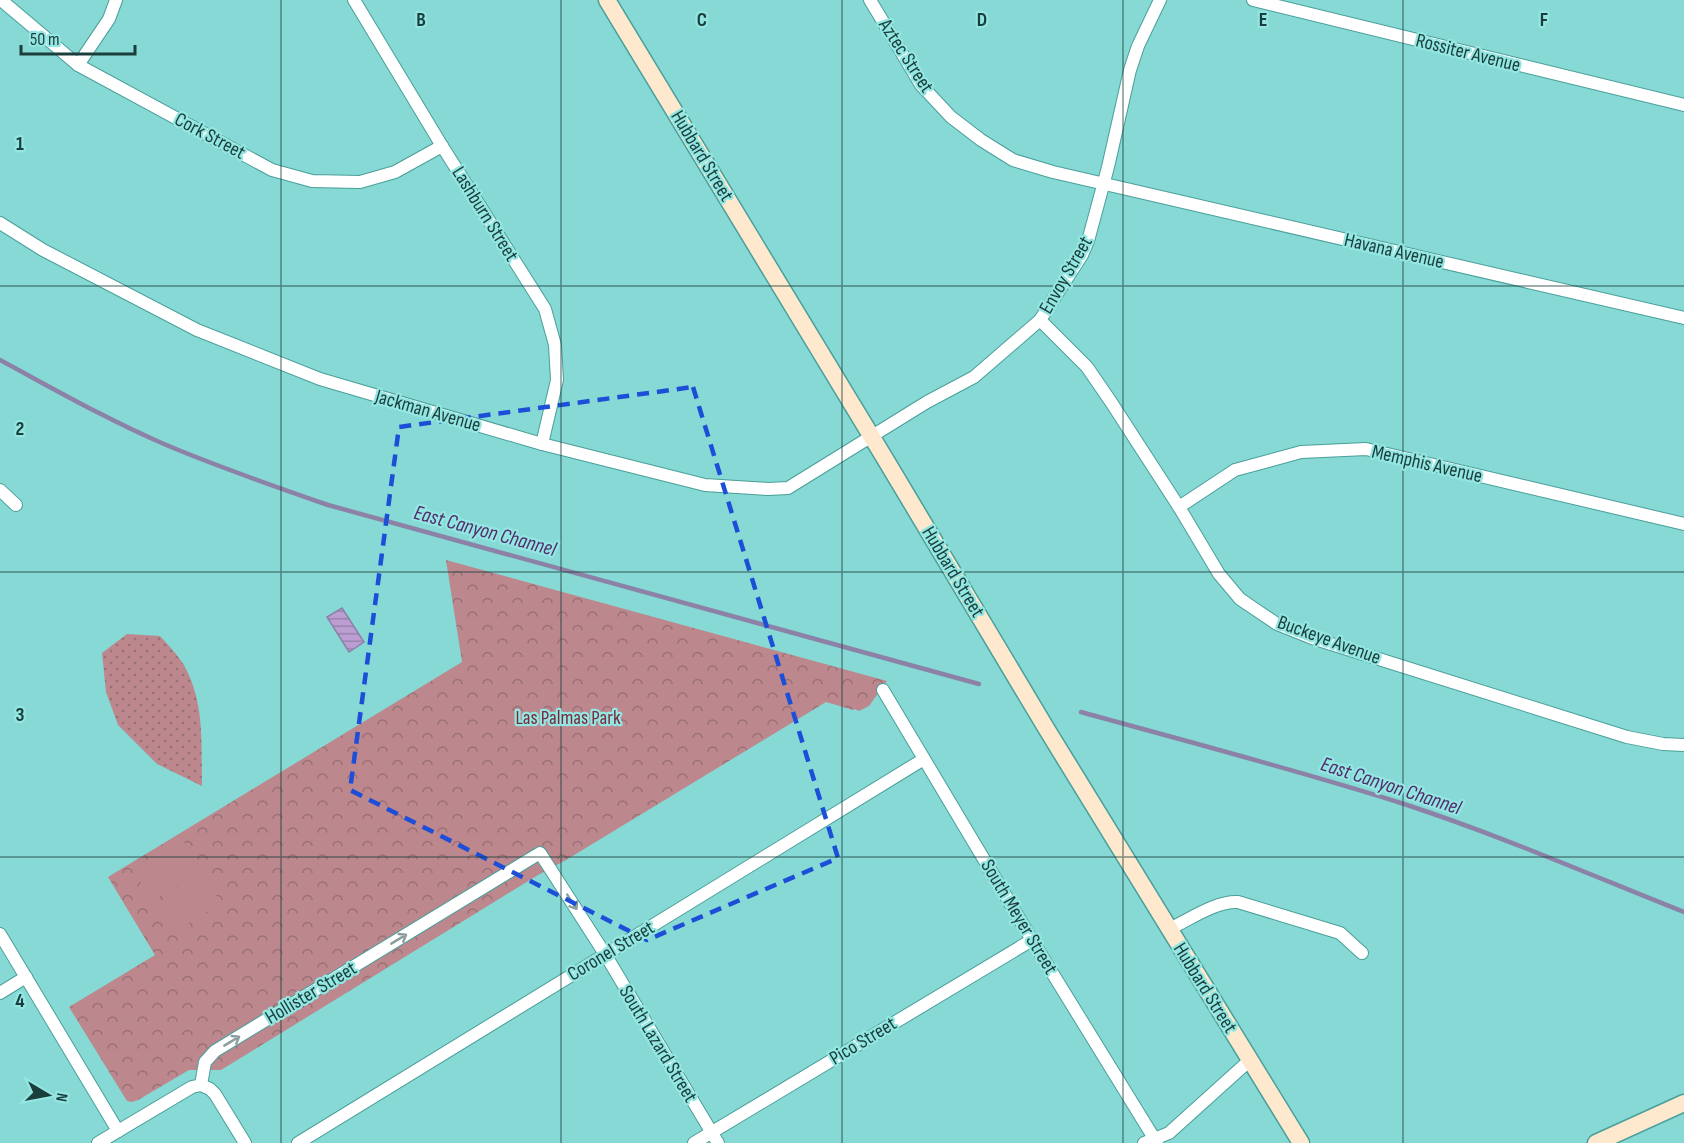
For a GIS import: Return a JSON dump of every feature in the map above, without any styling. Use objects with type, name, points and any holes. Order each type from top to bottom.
[{"type":"main road","name":"Hubbard Street","points":[[607,0],[1040,718],[1301,1143]]},
{"type":"main road","points":[[1596,1143],[1684,1103]]},
{"type":"street","name":"Cork Street","points":[[2,0],[78,65],[273,170],[312,181],[360,182],[394,172],[442,146]]},
{"type":"street","points":[[78,65],[109,19],[116,0]]},
{"type":"street","name":"Lashburn Street","points":[[354,0],[442,146],[545,309],[555,345],[557,380],[542,444]]},
{"type":"street","name":"Aztec Street","points":[[870,0],[921,85],[951,117],[981,140],[1013,160],[1104,184]]},
{"type":"street","name":"Envoy Street","points":[[872,436],[927,402],[974,377],[1040,320],[1082,255],[1093,226],[1130,70],[1138,46],[1160,0]]},
{"type":"street","name":"Rossiter Avenue","points":[[1253,0],[1684,105]]},
{"type":"street","name":"Havana Avenue","points":[[1104,184],[1684,318]]},
{"type":"street","name":"Jackman Avenue","points":[[0,224],[43,250],[197,330],[320,379],[542,444],[705,485],[788,488],[872,436]]},
{"type":"street","name":"Buckeye Avenue","points":[[1040,320],[1087,368],[1112,402],[1219,574],[1240,599],[1276,624],[1312,638],[1627,737],[1663,744],[1684,745]]},
{"type":"street","name":"Memphis Avenue","points":[[1179,507],[1235,470],[1301,452],[1366,449],[1684,524]]},
{"type":"street","points":[[0,490],[16,505]]},
{"type":"street","name":"South Meyer Street","points":[[883,690],[1152,1141]]},
{"type":"street","name":"Coronel Street","points":[[298,1143],[924,759]]},
{"type":"street","name":"South Lazard Street","points":[[540,853],[605,954],[714,1138]]},
{"type":"street","name":"Hollister Street","points":[[201,1085],[206,1061],[215,1051],[540,853]]},
{"type":"street","points":[[1169,929],[1215,906],[1238,902],[1340,933],[1362,952]]},
{"type":"street","points":[[0,934],[118,1131]]},
{"type":"street","name":"Pico Street","points":[[694,1143],[714,1138],[1032,940]]},
{"type":"street","points":[[0,993],[26,977]]},
{"type":"street","points":[[1152,1141],[1169,1133],[1250,1060]]},
{"type":"street","points":[[98,1143],[188,1090],[201,1085],[215,1094],[245,1143]]},
{"type":"highlighted area","points":[[693,387],[838,858],[647,940],[350,790],[399,427]]},
{"type":"green space","name":"Las Palmas Park","points":[[446,560],[887,681],[869,706],[859,711],[826,702],[538,875],[221,1070],[189,1070],[138,1100],[127,1101],[69,1007],[155,955],[108,877],[462,662]]},
{"type":"green space","points":[[127,634],[160,636],[186,669],[199,711],[202,786],[157,764],[118,725],[106,692],[102,653]]},
{"type":"green space","points":[[184,842],[202,871],[152,901],[134,872]]},
{"type":"green space","points":[[204,874],[221,903],[172,934],[154,905]]},
{"type":"shaded area","points":[[342,608],[364,642],[349,652],[327,617]]},
{"type":"waterway","name":"East Canyon Channel","points":[[0,360],[143,435],[225,468],[328,505],[979,684]]},
{"type":"waterway","name":"East Canyon Channel","points":[[1081,712],[1404,804],[1510,842],[1684,912]]}]
